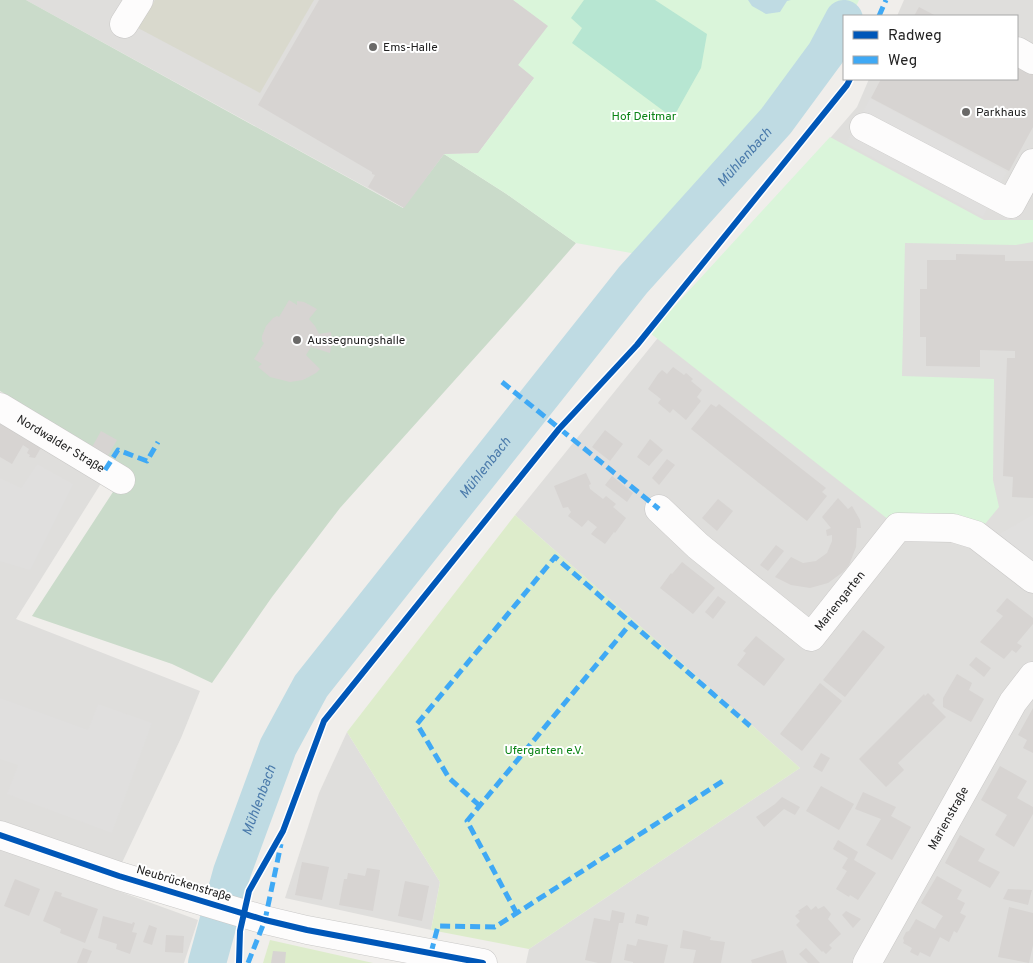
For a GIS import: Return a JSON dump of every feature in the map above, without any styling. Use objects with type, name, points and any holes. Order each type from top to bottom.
[{"type":"street","points":[[124,24],[139,0]]},
{"type":"street","points":[[1018,52],[1033,60]]},
{"type":"street","points":[[864,127],[1010,204],[1033,164]]},
{"type":"street","name":"Nordwalder Straße","points":[[0,407],[121,480]]},
{"type":"street","name":"Mariengarten","points":[[659,509],[698,546],[811,637],[898,527],[953,528],[976,535],[1033,580]]},
{"type":"street","name":"Marienstraße","points":[[867,963],[1014,702],[1033,676]]},
{"type":"street","name":"Neubrückenstraße","points":[[0,835],[44,851],[265,920],[307,930],[483,963]]},
{"type":"shaded area","points":[[26,0],[513,0],[548,26],[534,78],[478,153],[444,154],[404,208]]},
{"type":"shaded area","points":[[155,0],[314,0],[260,93],[138,28]]},
{"type":"shaded area","points":[[904,0],[1033,0],[1033,963],[526,963],[529,949],[800,768],[515,515],[657,339],[857,107],[869,80],[1018,80],[1018,15],[897,15]]},
{"type":"shaded area","points":[[870,98],[1007,172],[983,217],[846,143]]},
{"type":"shaded area","points":[[0,416],[105,477],[16,619],[200,691],[181,738],[110,888],[198,920],[184,963],[0,963]]},
{"type":"shaded area","points":[[37,464],[73,484],[30,570],[0,561],[0,478],[21,488]]},
{"type":"shaded area","points":[[1033,515],[1033,567],[994,537]]},
{"type":"shaded area","points":[[0,698],[88,730],[98,704],[152,723],[112,833],[7,794],[18,765],[0,759]]},
{"type":"shaded area","points":[[347,732],[440,882],[431,930],[285,898],[319,793]]},
{"type":"green space","points":[[0,0],[26,0],[403,208],[444,154],[505,193],[576,243],[340,508],[272,597],[212,683],[172,664],[32,616],[128,469],[0,391]]},
{"type":"green space","name":"Hof Deitmar","points":[[513,0],[859,0],[852,15],[843,15],[843,35],[824,78],[675,261],[576,243],[505,193],[444,154],[478,153],[534,78],[518,65],[547,26]]},
{"type":"green space","points":[[584,0],[655,0],[707,34],[701,68],[673,118],[572,43],[582,28],[571,18]]},
{"type":"green space","points":[[830,137],[984,220],[1033,220],[1033,242],[1016,245],[905,243],[902,376],[994,379],[993,480],[999,507],[976,535],[898,527],[650,333]]},
{"type":"green space","name":"Ufergarten e.V.","points":[[515,515],[800,768],[529,949],[431,930],[440,882],[347,732]]},
{"type":"green space","points":[[270,940],[373,963],[263,963]]},
{"type":"water","points":[[748,0],[791,0],[787,1],[780,12],[766,14],[752,6]]},
{"type":"building","name":"Ems-Halle","points":[[319,0],[513,0],[548,26],[518,65],[534,78],[478,153],[444,154],[404,208],[368,187],[375,175],[372,172],[258,105]]},
{"type":"building","points":[[919,7],[934,15],[915,15]]},
{"type":"building","name":"Parkhaus","points":[[1018,60],[1033,68],[1033,127],[1009,171],[871,98],[880,80],[1018,80]]},
{"type":"building","points":[[956,254],[1005,255],[1005,261],[1033,261],[1033,498],[1012,497],[1013,477],[1003,476],[1007,358],[1015,358],[1015,351],[980,350],[980,367],[926,366],[926,337],[920,337],[920,289],[927,289],[927,260],[956,260]]},
{"type":"building","name":"Aussegnungshalle","points":[[289,300],[297,305],[297,301],[304,302],[317,309],[309,319],[319,334],[331,332],[332,342],[330,353],[311,347],[306,355],[320,369],[316,373],[303,380],[290,382],[270,377],[258,367],[262,364],[254,359],[264,343],[262,336],[266,326],[273,318],[279,317]]},
{"type":"building","points":[[673,367],[684,375],[686,373],[693,379],[691,381],[702,390],[697,397],[701,401],[686,420],[673,409],[670,413],[658,403],[661,399],[648,389],[662,370],[667,374]]},
{"type":"building","points":[[711,404],[716,407],[719,404],[826,488],[822,492],[827,496],[807,521],[691,429]]},
{"type":"building","points":[[0,419],[43,444],[35,458],[29,457],[30,455],[27,453],[29,449],[23,445],[12,464],[0,457]]},
{"type":"building","points":[[605,430],[623,444],[610,461],[592,447]]},
{"type":"building","points":[[101,431],[117,440],[108,456],[92,447]]},
{"type":"building","points":[[650,439],[663,450],[649,466],[637,457]]},
{"type":"building","points":[[667,459],[675,465],[659,485],[652,478]]},
{"type":"building","points":[[586,473],[591,484],[589,485],[590,489],[603,499],[606,496],[616,504],[613,507],[626,518],[605,544],[591,534],[597,527],[588,520],[582,527],[568,516],[571,512],[568,507],[563,508],[554,486]]},
{"type":"building","points":[[612,476],[633,493],[627,502],[605,485]]},
{"type":"building","points":[[838,498],[848,509],[852,506],[860,520],[861,528],[857,528],[856,547],[849,565],[828,583],[810,588],[791,585],[775,577],[791,557],[803,563],[816,561],[827,553],[832,541],[832,535],[827,536],[826,530],[831,528],[822,517]]},
{"type":"building","points":[[718,499],[733,511],[717,531],[702,518]]},
{"type":"building","points":[[776,545],[784,551],[768,571],[760,565]]},
{"type":"building","points":[[682,562],[715,588],[693,614],[660,588]]},
{"type":"building","points":[[718,596],[726,602],[713,619],[705,612]]},
{"type":"building","points":[[1007,598],[1033,618],[1033,624],[1017,643],[1022,646],[1016,653],[1012,650],[1004,659],[980,642],[1003,616],[996,611]]},
{"type":"building","points":[[863,630],[885,647],[845,697],[823,680]]},
{"type":"building","points":[[756,636],[785,659],[764,686],[737,665],[746,653],[743,651]]},
{"type":"building","points":[[976,657],[991,668],[984,677],[969,665]]},
{"type":"building","points":[[957,674],[972,683],[969,690],[984,699],[971,722],[943,707],[943,698]]},
{"type":"building","points":[[820,683],[842,701],[802,751],[780,734]]},
{"type":"building","points":[[928,693],[935,700],[932,703],[946,717],[898,763],[904,770],[886,787],[859,759],[924,694],[925,696]]},
{"type":"building","points":[[1033,708],[1033,753],[1023,748],[1027,740],[1018,735]]},
{"type":"building","points":[[821,753],[830,758],[822,772],[813,767]]},
{"type":"building","points":[[1000,766],[1027,781],[1017,798],[1033,807],[1033,814],[1014,847],[995,835],[1007,815],[981,800]]},
{"type":"building","points":[[821,786],[854,804],[839,830],[806,811]]},
{"type":"building","points":[[863,792],[896,807],[891,816],[911,827],[892,860],[866,845],[881,819],[855,809]]},
{"type":"building","points":[[782,797],[800,807],[795,815],[784,809],[764,827],[756,817]]},
{"type":"building","points":[[960,835],[985,849],[978,861],[1000,872],[990,888],[945,863]]},
{"type":"building","points":[[838,840],[858,852],[854,860],[876,873],[858,900],[836,889],[847,871],[842,868],[848,858],[833,849]]},
{"type":"building","points":[[302,862],[329,867],[322,900],[295,895]]},
{"type":"building","points":[[367,868],[380,870],[373,911],[339,905],[344,879],[347,879],[348,873],[365,876]]},
{"type":"building","points":[[937,876],[962,890],[957,899],[965,903],[960,913],[966,916],[957,933],[954,931],[949,942],[940,937],[930,957],[920,952],[918,956],[910,952],[912,948],[903,943],[903,938],[916,919],[935,929],[943,916],[921,903]]},
{"type":"building","points":[[15,879],[40,889],[29,916],[4,906]]},
{"type":"building","points":[[405,881],[429,886],[422,921],[398,916]]},
{"type":"building","points":[[1008,889],[1032,890],[1028,905],[1003,899]]},
{"type":"building","points":[[55,891],[62,893],[61,896],[98,909],[85,943],[60,933],[61,929],[43,921]]},
{"type":"building","points":[[807,905],[811,910],[816,906],[818,909],[824,906],[831,914],[828,919],[841,934],[829,945],[832,948],[826,954],[796,925],[800,921],[795,916],[800,912],[798,911]]},
{"type":"building","points":[[1009,907],[1033,913],[1033,945],[1029,963],[998,957]]},
{"type":"building","points":[[612,910],[625,913],[623,923],[619,923],[611,963],[585,960],[594,918],[610,921]]},
{"type":"building","points":[[846,911],[861,919],[853,928],[842,915]]},
{"type":"building","points":[[637,914],[649,917],[647,926],[635,923]]},
{"type":"building","points":[[103,916],[132,924],[133,922],[135,923],[132,932],[137,933],[130,954],[116,949],[117,944],[98,938]]},
{"type":"building","points":[[149,925],[157,928],[152,945],[143,942]]},
{"type":"building","points":[[683,930],[711,937],[710,940],[725,942],[721,963],[693,963],[696,950],[680,948]]},
{"type":"building","points":[[166,935],[184,936],[183,953],[165,952]]},
{"type":"building","points":[[638,939],[668,945],[664,963],[633,963],[624,960],[627,944],[636,946]]},
{"type":"building","points":[[83,948],[92,951],[87,963],[77,963]]},
{"type":"building","points":[[806,948],[820,963],[808,963],[799,954]]},
{"type":"building","points":[[783,950],[787,963],[752,963],[751,960]]},
{"type":"building","points":[[273,951],[286,952],[285,963],[271,963]]},
{"type":"waterway","name":"Mühlenbach","points":[[207,963],[232,872],[278,747],[311,686],[633,280],[776,121],[826,53],[843,21]]},
{"type":"marked path","points":[[879,15],[886,0]]},
{"type":"marked path","points":[[502,382],[659,509]]},
{"type":"marked path","points":[[105,470],[118,450],[147,461],[158,442]]},
{"type":"marked path","points":[[480,806],[449,778],[417,724],[555,557],[750,726]]},
{"type":"marked path","points":[[517,914],[467,821],[631,623]]},
{"type":"marked path","points":[[431,953],[438,926],[495,927],[726,779]]},
{"type":"marked path","points":[[248,963],[265,920],[281,844]]},
{"type":"cycle path","points":[[239,963],[240,931],[249,891],[283,831],[324,721],[559,429],[637,345],[850,80]]},
{"type":"cycle path","points":[[0,835],[119,876],[265,920],[307,930],[483,963]]},
{"type":"place","name":"Ems-Halle","points":[[373,47]]},
{"type":"place","name":"Parkhaus","points":[[966,112]]},
{"type":"place","name":"Aussegnungshalle","points":[[297,340]]}]
